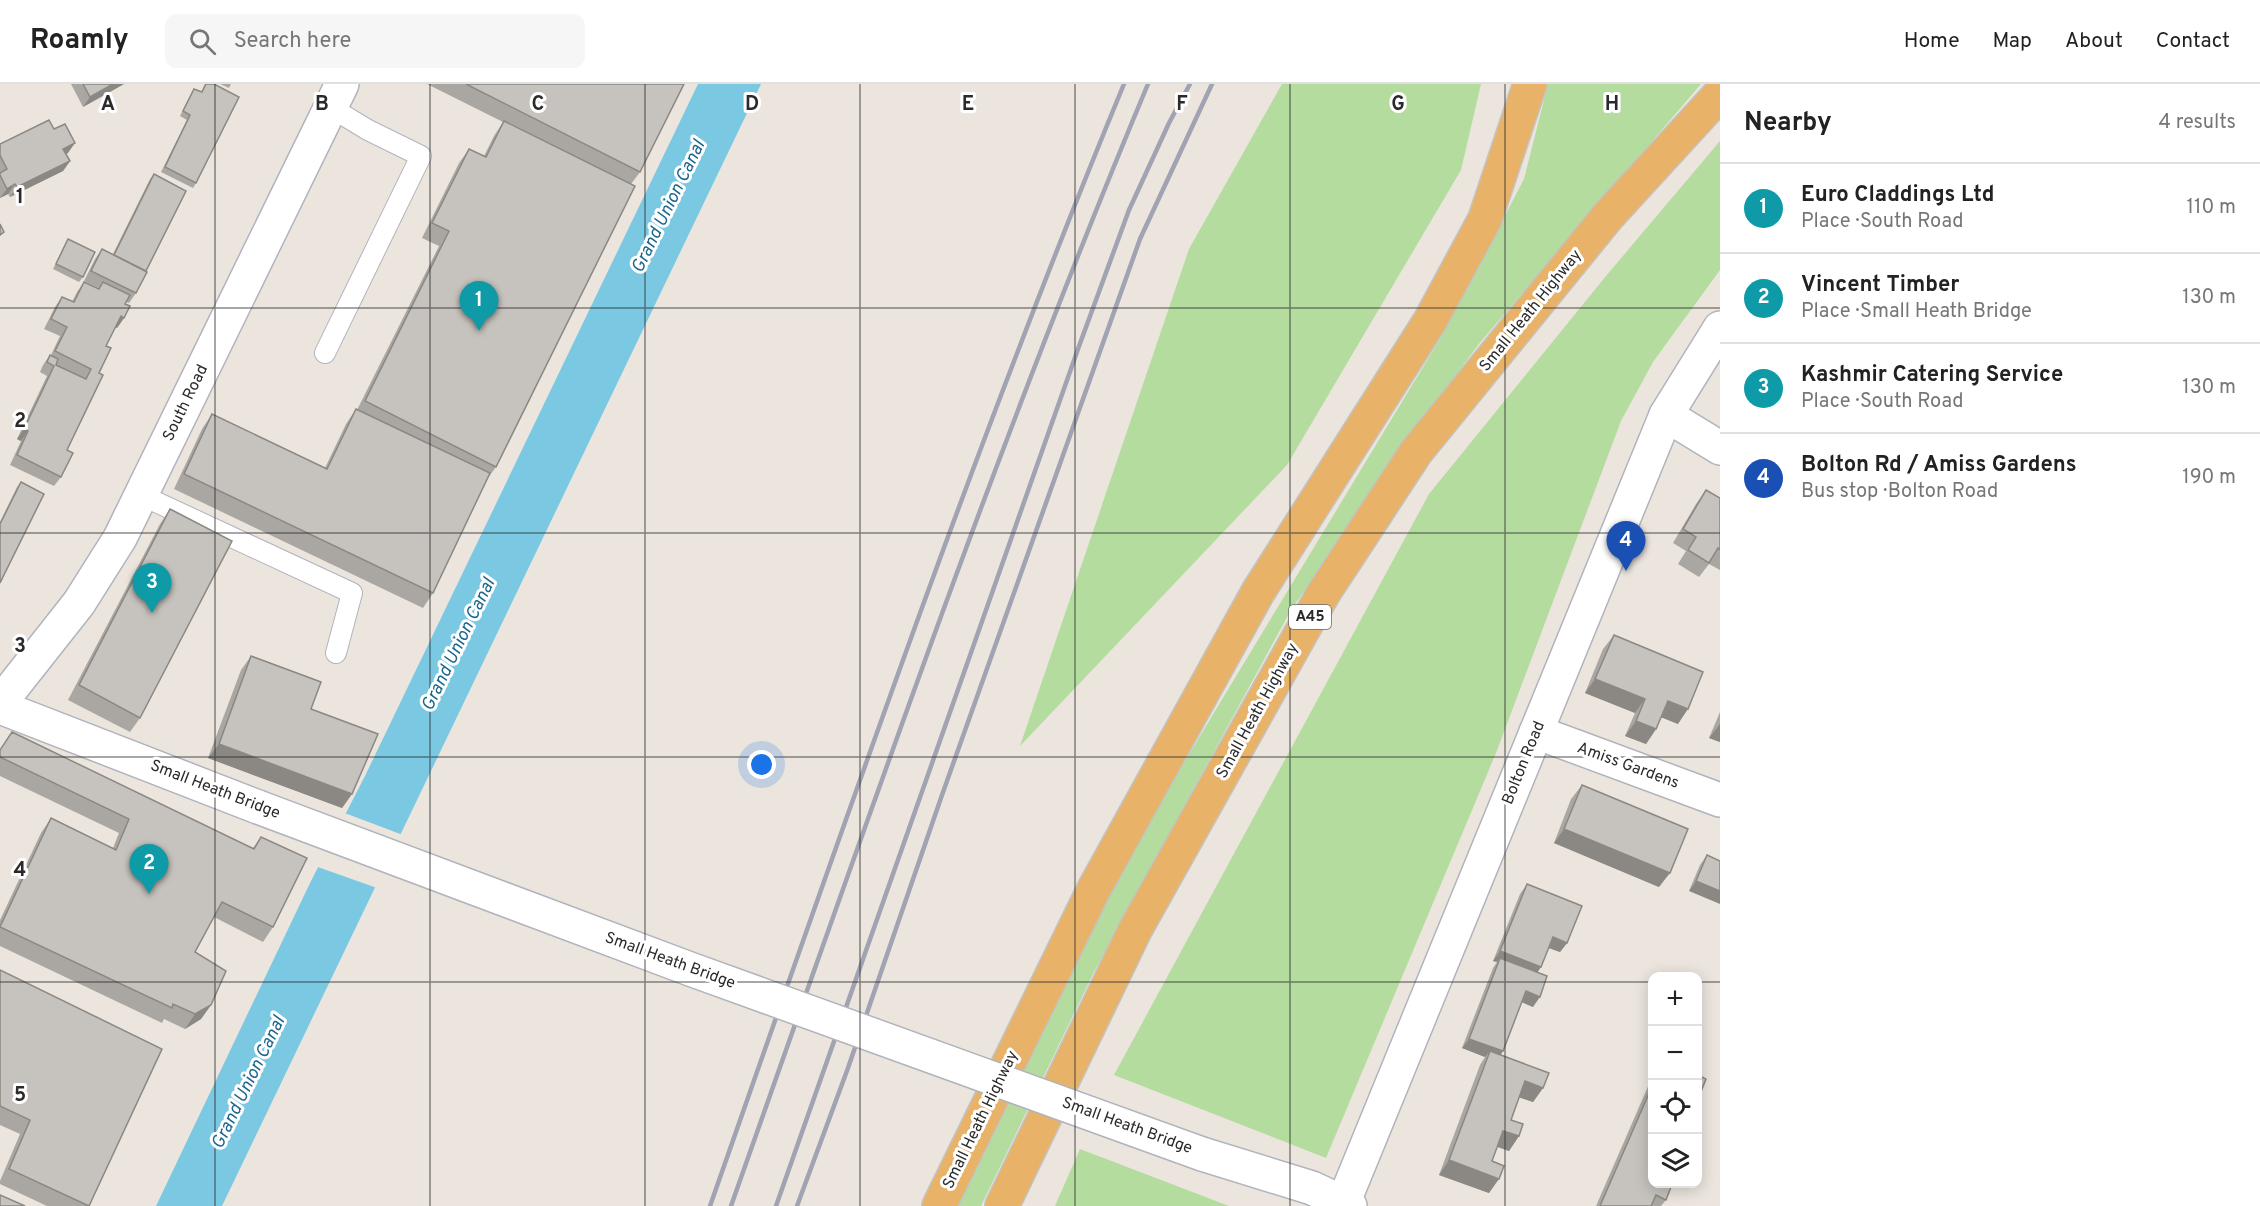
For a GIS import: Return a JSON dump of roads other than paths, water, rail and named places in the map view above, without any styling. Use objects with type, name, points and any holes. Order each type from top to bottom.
[{"type":"highway","name":"Small Heath Highway","points":[[939,1206],[1094,890],[1247,613],[1430,321],[1485,219],[1530,84]]},
{"type":"highway","name":"Small Heath Highway","points":[[1002,1206],[1135,930],[1323,594],[1416,452],[1608,216],[1720,94]]},
{"type":"street","name":"South Road","points":[[0,705],[79,603],[120,538],[336,96]]},
{"type":"street","name":"Bolton Road","points":[[1345,1205],[1666,415],[1720,328]]},
{"type":"street","points":[[1666,415],[1720,448]]},
{"type":"street","name":"Small Heath Bridge","points":[[0,705],[258,807],[690,969],[1202,1154],[1312,1188],[1345,1205]]},
{"type":"street","name":"Amiss Gardens","points":[[1536,732],[1720,800]]},
{"type":"lane","points":[[325,353],[421,156],[368,130],[336,96]]},
{"type":"lane","points":[[141,495],[352,593],[336,653]]},
{"type":"water","name":"Grand Union Canal","points":[[698,84],[761,84],[222,1206],[156,1206],[311,881],[365,776]]},
{"type":"railway","points":[[710,1206],[961,502],[1068,222],[1124,84]]},
{"type":"railway","points":[[731,1206],[983,502],[1091,222],[1148,84]]},
{"type":"railway","points":[[776,1206],[1129,210],[1169,123],[1190,84]]},
{"type":"railway","points":[[797,1206],[848,1068],[942,795],[1140,239],[1212,84]]},
{"type":"place","name":"Euro Claddings Ltd","points":[[479,331]]},
{"type":"place","name":"Bolton Rd / Amiss Gardens","points":[[1626,571]]},
{"type":"place","name":"Kashmir Catering Service","points":[[152,613]]},
{"type":"place","name":"Vincent Timber","points":[[149,894]]}]
